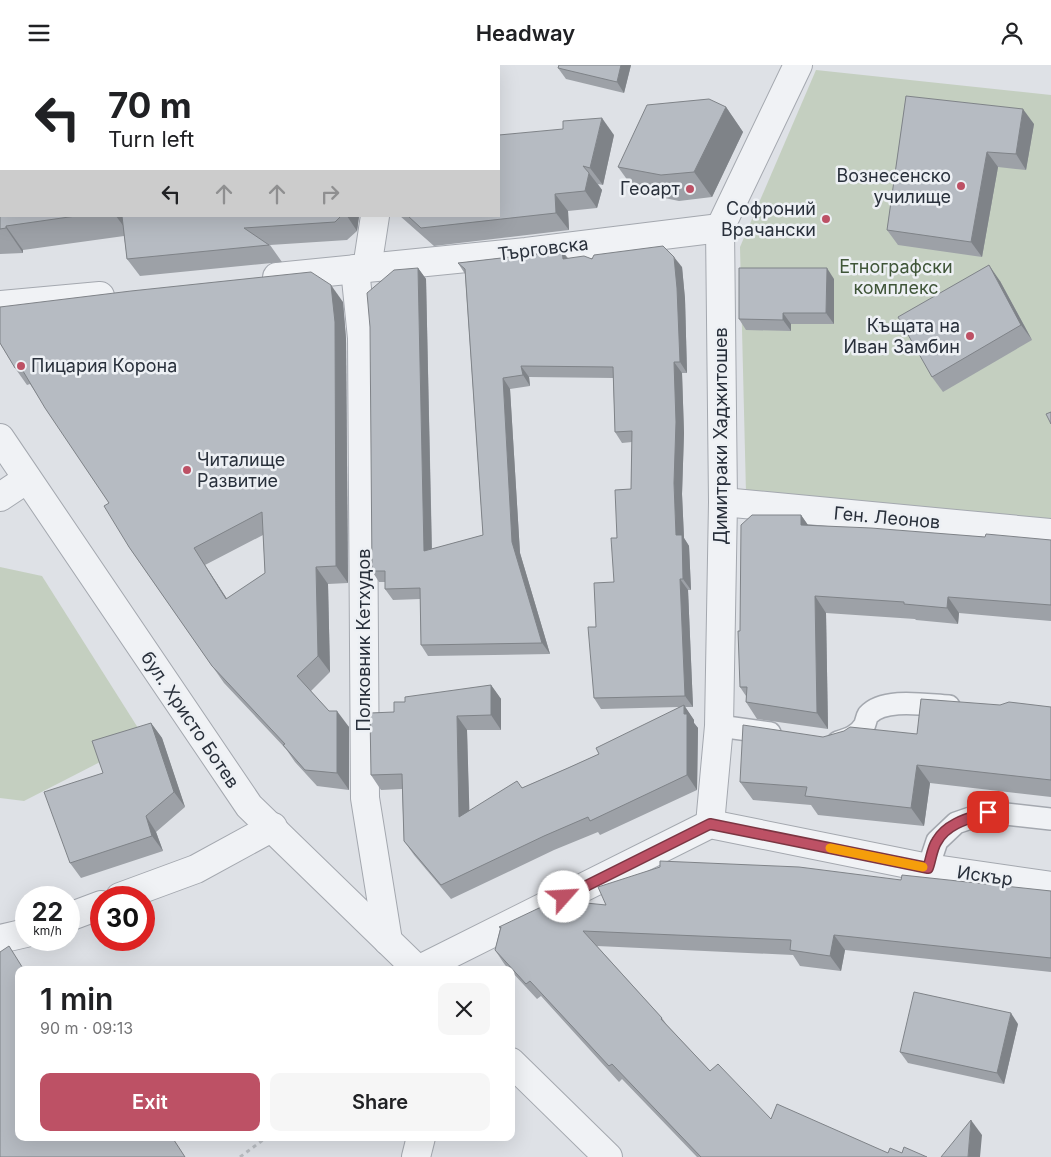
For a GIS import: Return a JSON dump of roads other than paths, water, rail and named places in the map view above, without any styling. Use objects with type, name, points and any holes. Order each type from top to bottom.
[{"type":"street","name":"Димитраки Хаджитошев","points":[[710,824],[718,726],[723,502],[720,227],[798,65]]},
{"type":"street","points":[[361,269],[375,217]]},
{"type":"street","name":"Търговска","points":[[256,280],[526,252],[720,227]]},
{"type":"street","name":"Полковник Кетхудов","points":[[361,269],[365,798],[388,941]]},
{"type":"street","points":[[0,305],[128,294]]},
{"type":"street","name":"бул. Христо Ботев","points":[[0,438],[249,806],[273,827],[414,966]]},
{"type":"street","points":[[0,497],[26,479]]},
{"type":"street","name":"Ген. Леонов","points":[[723,502],[1051,533]]},
{"type":"street","points":[[426,966],[710,824]]},
{"type":"street","name":"Искър","points":[[710,824],[928,868],[1051,886]]},
{"type":"street","points":[[150,886],[196,869],[273,827]]},
{"type":"street","points":[[0,939],[15,936]]},
{"type":"street","points":[[515,1066],[608,1157]]},
{"type":"street","points":[[416,1157],[420,1141]]},
{"type":"lane","points":[[820,740],[838,743],[853,738],[864,727],[868,715],[883,706],[899,703],[966,707]]},
{"type":"lane","points":[[718,726],[792,736]]},
{"type":"lane","points":[[928,868],[937,841],[956,823],[988,812],[1051,819]]},
{"type":"place","name":"Вознесенско училище","points":[[961,186]]},
{"type":"place","name":"Геоарт","points":[[690,189]]},
{"type":"place","name":"Софроний Врачански","points":[[826,219]]},
{"type":"place","name":"Къщата на Иван Замбин","points":[[970,336]]},
{"type":"place","name":"Пицария Корона","points":[[21,366]]},
{"type":"place","name":"Читалище Развитие","points":[[187,470]]},
{"type":"park label","name":"Етнографски комплекс","points":[[896,277]]}]
